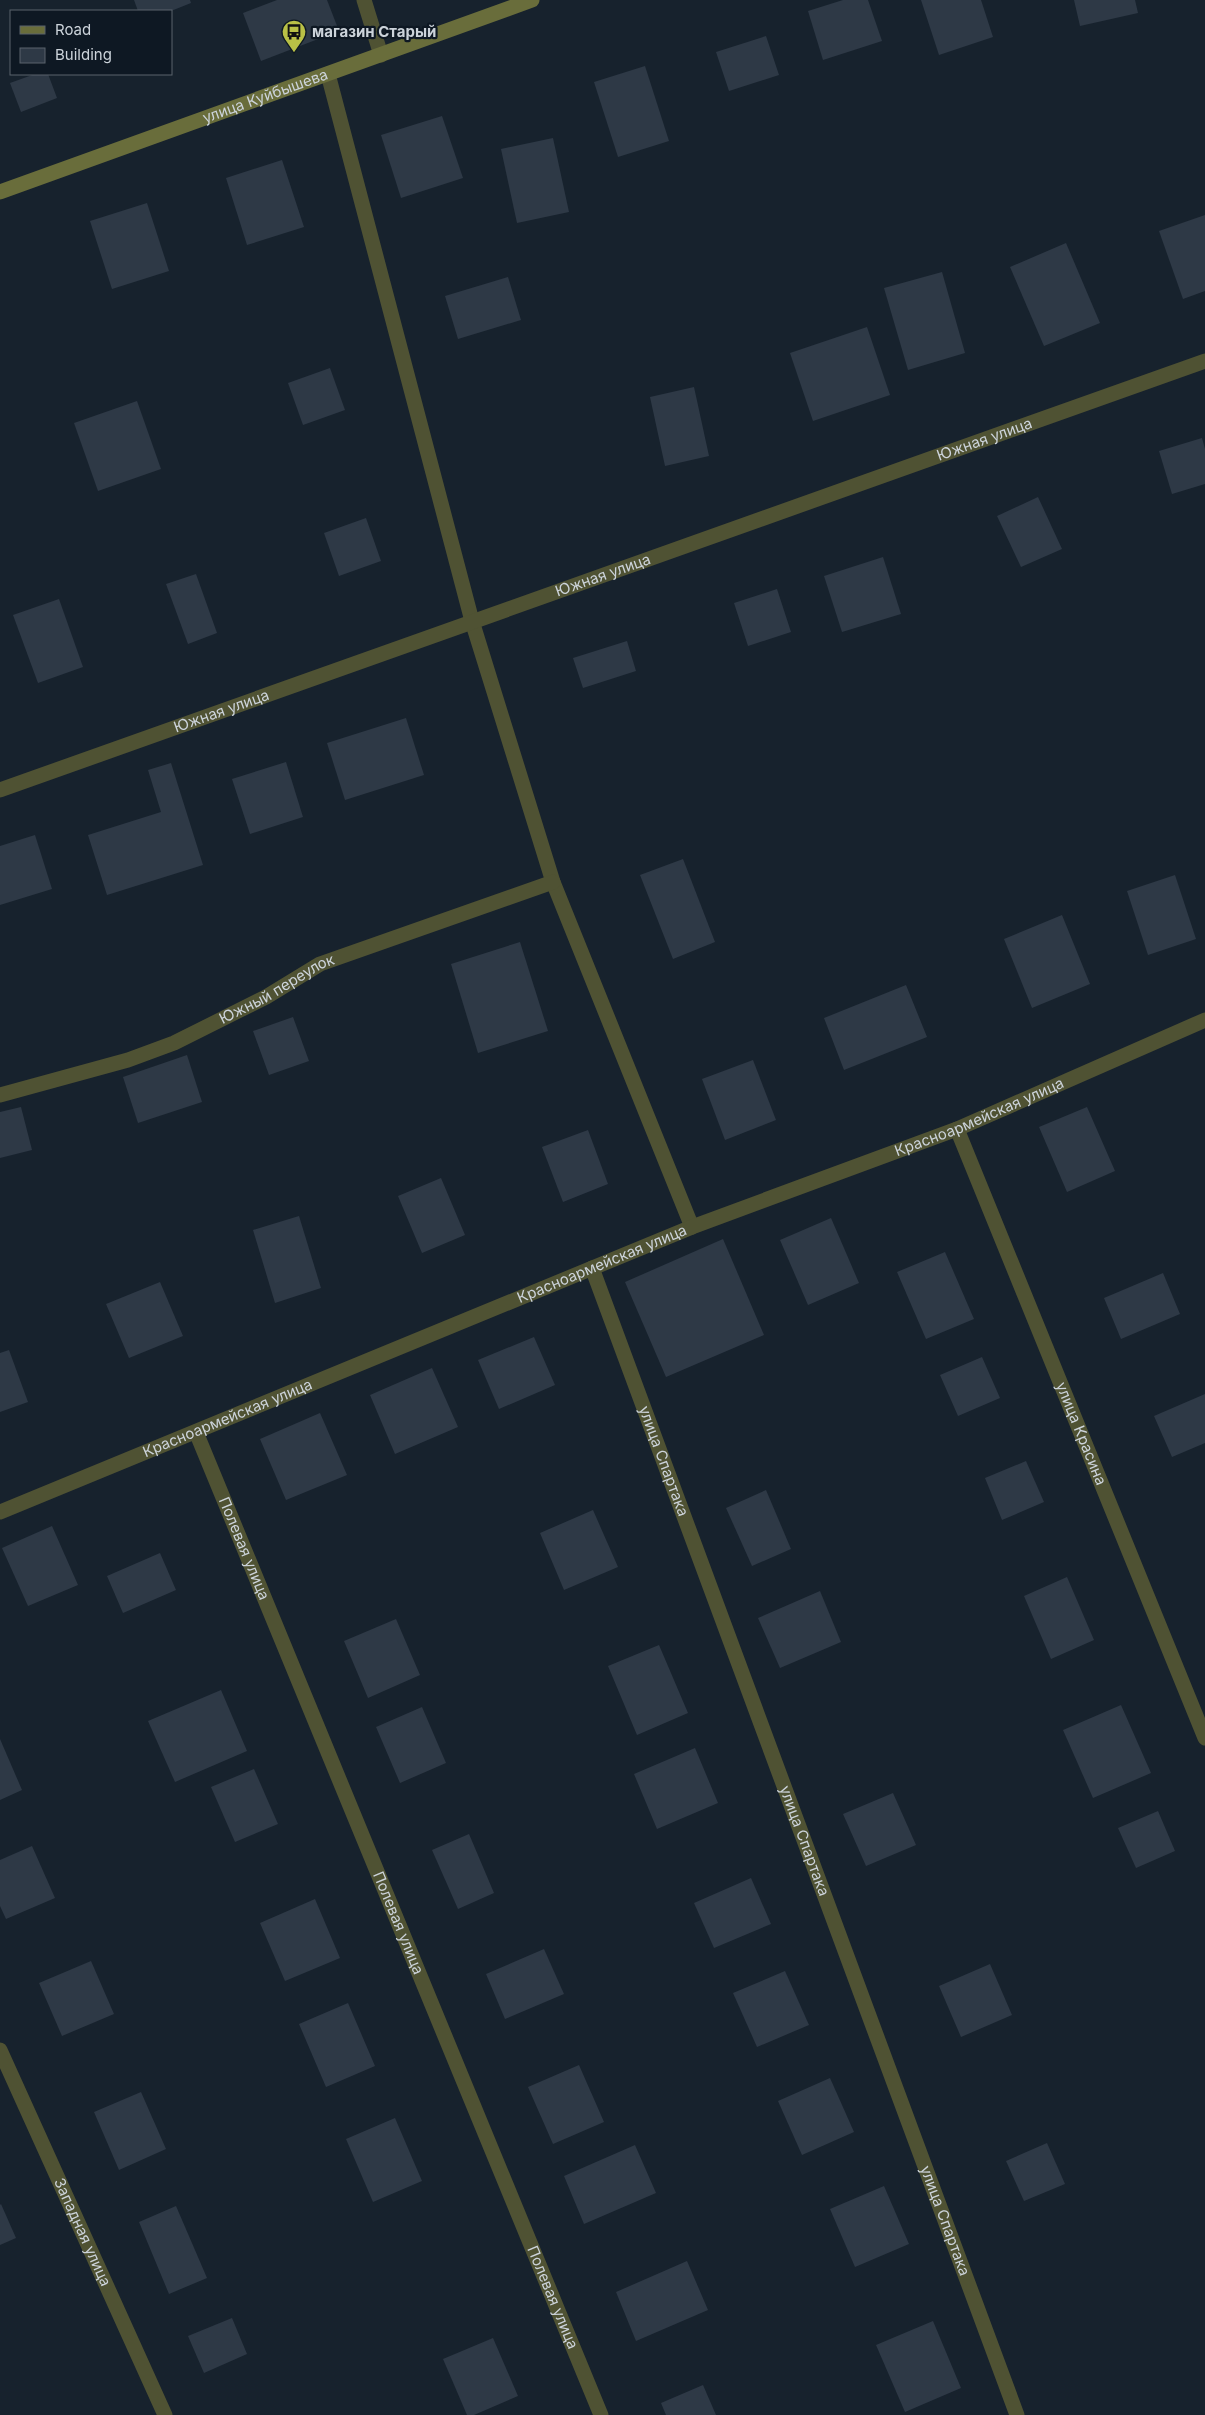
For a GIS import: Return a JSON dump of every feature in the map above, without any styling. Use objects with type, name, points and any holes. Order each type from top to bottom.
[{"type":"main road","name":"улица Куйбышева","points":[[0,192],[532,0]]},
{"type":"street","points":[[364,0],[381,54]]},
{"type":"street","points":[[328,74],[472,621],[553,882],[692,1227]]},
{"type":"street","name":"Южная улица","points":[[0,790],[1205,360]]},
{"type":"street","name":"Южный переулок","points":[[0,1095],[128,1060],[174,1043],[258,1001],[320,964],[553,882]]},
{"type":"street","name":"Красноармейская улица","points":[[0,1512],[692,1227],[957,1129],[1205,1020]]},
{"type":"street","name":"улица Красина","points":[[957,1129],[1205,1738]]},
{"type":"street","name":"улица Спартака","points":[[592,1268],[1017,2415]]},
{"type":"street","name":"Полевая улица","points":[[196,1432],[600,2415]]},
{"type":"street","name":"Западная улица","points":[[0,2050],[165,2415]]},
{"type":"building","points":[[134,0],[190,0],[191,3],[172,11],[138,10]]},
{"type":"building","points":[[277,0],[327,0],[339,31],[261,61],[243,13]]},
{"type":"building","points":[[843,0],[868,0],[882,41],[823,60],[808,11]]},
{"type":"building","points":[[921,0],[981,0],[993,37],[939,55]]},
{"type":"building","points":[[1074,0],[1135,0],[1138,13],[1080,26]]},
{"type":"building","points":[[766,36],[779,75],[729,91],[716,52]]},
{"type":"building","points":[[645,66],[669,141],[618,157],[594,82]]},
{"type":"building","points":[[32,75],[48,75],[57,98],[21,112],[10,83]]},
{"type":"building","points":[[442,116],[463,178],[401,198],[381,135]]},
{"type":"building","points":[[553,138],[569,212],[517,223],[501,149]]},
{"type":"building","points":[[282,160],[304,227],[247,245],[226,178]]},
{"type":"building","points":[[147,203],[169,271],[112,289],[90,221]]},
{"type":"building","points":[[1205,215],[1205,291],[1183,299],[1159,231]]},
{"type":"building","points":[[1066,243],[1100,323],[1044,346],[1010,267]]},
{"type":"building","points":[[942,272],[965,353],[908,370],[884,288]]},
{"type":"building","points":[[508,277],[521,320],[458,339],[445,296]]},
{"type":"building","points":[[867,327],[890,395],[813,421],[790,353]]},
{"type":"building","points":[[330,368],[345,410],[303,425],[288,383]]},
{"type":"building","points":[[694,387],[709,456],[665,466],[650,397]]},
{"type":"building","points":[[137,401],[161,469],[98,491],[74,423]]},
{"type":"building","points":[[1202,438],[1205,449],[1205,484],[1172,494],[1159,451]]},
{"type":"building","points":[[1038,497],[1062,549],[1021,567],[997,516]]},
{"type":"building","points":[[366,518],[381,561],[339,576],[324,533]]},
{"type":"building","points":[[883,557],[901,614],[842,632],[824,576]]},
{"type":"building","points":[[196,574],[217,633],[188,644],[166,584]]},
{"type":"building","points":[[777,589],[791,632],[748,646],[734,603]]},
{"type":"building","points":[[59,599],[83,667],[38,683],[13,615]]},
{"type":"building","points":[[627,641],[636,671],[583,688],[573,658]]},
{"type":"building","points":[[406,718],[424,775],[345,800],[327,743]]},
{"type":"building","points":[[286,762],[303,817],[250,834],[232,779]]},
{"type":"building","points":[[171,763],[203,865],[107,895],[88,835],[161,812],[148,770]]},
{"type":"building","points":[[35,835],[52,889],[0,905],[0,846]]},
{"type":"building","points":[[683,859],[715,942],[673,959],[640,875]]},
{"type":"building","points":[[1175,875],[1196,939],[1148,955],[1127,891]]},
{"type":"building","points":[[1062,915],[1090,984],[1032,1008],[1004,939]]},
{"type":"building","points":[[520,942],[548,1031],[478,1053],[451,964]]},
{"type":"building","points":[[906,985],[927,1037],[844,1070],[824,1018]]},
{"type":"building","points":[[293,1017],[309,1061],[269,1075],[253,1031]]},
{"type":"building","points":[[187,1055],[202,1102],[138,1123],[123,1077]]},
{"type":"building","points":[[753,1060],[776,1120],[725,1140],[702,1079]]},
{"type":"building","points":[[21,1107],[32,1150],[0,1158],[0,1112]]},
{"type":"building","points":[[1087,1107],[1115,1171],[1067,1192],[1039,1127]]},
{"type":"building","points":[[588,1130],[608,1184],[563,1202],[542,1147]]},
{"type":"building","points":[[441,1178],[465,1235],[422,1253],[398,1196]]},
{"type":"building","points":[[299,1216],[321,1288],[275,1303],[253,1230]]},
{"type":"building","points":[[831,1218],[859,1283],[808,1305],[780,1240]]},
{"type":"building","points":[[723,1239],[764,1335],[666,1377],[625,1282]]},
{"type":"building","points":[[945,1252],[974,1319],[926,1339],[897,1272]]},
{"type":"building","points":[[1163,1273],[1180,1314],[1121,1339],[1104,1298]]},
{"type":"building","points":[[160,1282],[183,1336],[129,1358],[106,1304]]},
{"type":"building","points":[[534,1337],[555,1385],[499,1409],[478,1360]]},
{"type":"building","points":[[9,1350],[28,1402],[0,1412],[0,1353]]},
{"type":"building","points":[[982,1357],[1000,1398],[958,1416],[940,1375]]},
{"type":"building","points":[[432,1368],[458,1427],[395,1454],[370,1395]]},
{"type":"building","points":[[1205,1394],[1205,1443],[1172,1457],[1154,1416]]},
{"type":"building","points":[[320,1413],[347,1475],[286,1500],[260,1439]]},
{"type":"building","points":[[1026,1461],[1044,1502],[1002,1520],[985,1478]]},
{"type":"building","points":[[766,1490],[791,1549],[752,1566],[726,1508]]},
{"type":"building","points":[[593,1510],[618,1567],[564,1590],[540,1533]]},
{"type":"building","points":[[52,1526],[78,1585],[28,1606],[2,1548]]},
{"type":"building","points":[[160,1553],[176,1590],[123,1613],[107,1576]]},
{"type":"building","points":[[1067,1577],[1094,1640],[1051,1659],[1024,1596]]},
{"type":"building","points":[[820,1591],[841,1642],[780,1668],[758,1618]]},
{"type":"building","points":[[396,1619],[420,1675],[368,1698],[344,1641]]},
{"type":"building","points":[[659,1645],[688,1713],[637,1735],[608,1666]]},
{"type":"building","points":[[221,1690],[247,1751],[175,1782],[148,1721]]},
{"type":"building","points":[[1121,1705],[1151,1773],[1093,1798],[1063,1730]]},
{"type":"building","points":[[422,1707],[446,1763],[400,1783],[376,1727]]},
{"type":"building","points":[[0,1739],[22,1790],[0,1800]]},
{"type":"building","points":[[695,1748],[718,1803],[657,1829],[634,1774]]},
{"type":"building","points":[[254,1769],[278,1824],[235,1842],[211,1787]]},
{"type":"building","points":[[893,1793],[916,1845],[866,1866],[843,1814]]},
{"type":"building","points":[[1158,1811],[1175,1851],[1136,1868],[1118,1828]]},
{"type":"building","points":[[469,1834],[494,1893],[458,1909],[432,1850]]},
{"type":"building","points":[[32,1846],[55,1898],[6,1919],[0,1906],[0,1860]]},
{"type":"building","points":[[751,1878],[771,1924],[714,1948],[694,1903]]},
{"type":"building","points":[[315,1899],[340,1958],[285,1981],[260,1923]]},
{"type":"building","points":[[544,1949],[564,1994],[505,2019],[486,1974]]},
{"type":"building","points":[[91,1961],[114,2014],[62,2036],[39,1983]]},
{"type":"building","points":[[990,1964],[1012,2015],[961,2037],[939,1986]]},
{"type":"building","points":[[785,1971],[809,2025],[757,2047],[733,1993]]},
{"type":"building","points":[[348,2003],[375,2066],[326,2087],[299,2024]]},
{"type":"building","points":[[579,2065],[604,2122],[553,2144],[528,2087]]},
{"type":"building","points":[[830,2078],[854,2132],[802,2155],[778,2101]]},
{"type":"building","points":[[141,2092],[166,2149],[119,2170],[94,2112]]},
{"type":"building","points":[[395,2118],[422,2181],[373,2202],[346,2139]]},
{"type":"building","points":[[1047,2143],[1065,2184],[1024,2201],[1006,2161]]},
{"type":"building","points":[[635,2145],[656,2193],[584,2224],[564,2176]]},
{"type":"building","points":[[884,2186],[909,2244],[855,2267],[830,2209]]},
{"type":"building","points":[[0,2205],[16,2238],[0,2245]]},
{"type":"building","points":[[176,2206],[207,2278],[169,2294],[139,2222]]},
{"type":"building","points":[[687,2261],[708,2310],[636,2341],[616,2292]]},
{"type":"building","points":[[232,2318],[247,2354],[204,2373],[188,2336]]},
{"type":"building","points":[[933,2321],[961,2388],[905,2412],[876,2345]]},
{"type":"building","points":[[493,2338],[518,2396],[474,2415],[467,2415],[443,2359]]},
{"type":"building","points":[[703,2385],[716,2415],[666,2415],[661,2403]]},
{"type":"place","name":"магазин Старый","points":[[294,53]]}]
